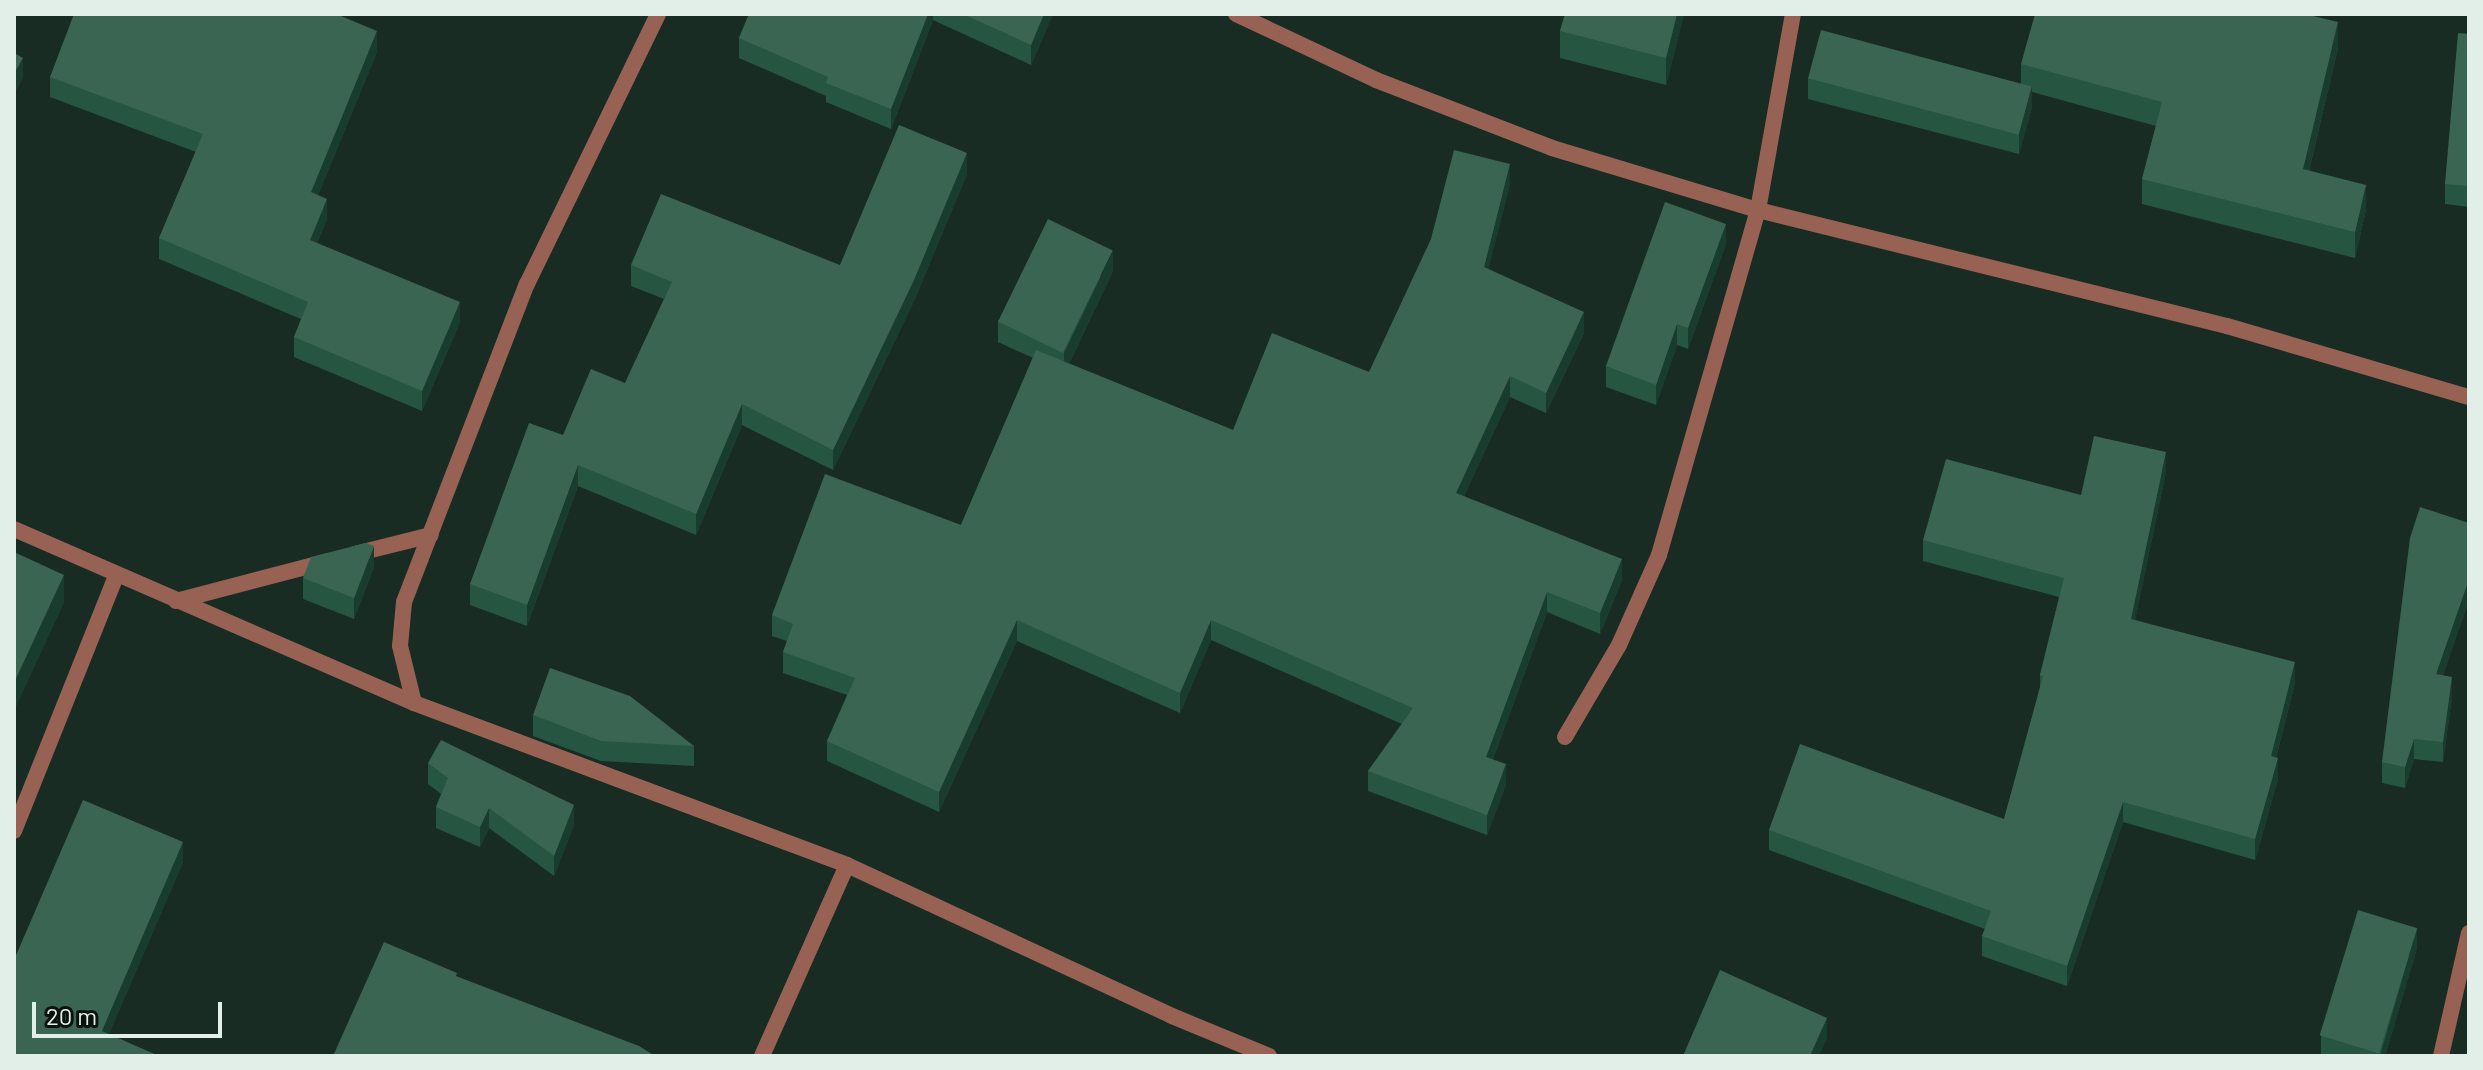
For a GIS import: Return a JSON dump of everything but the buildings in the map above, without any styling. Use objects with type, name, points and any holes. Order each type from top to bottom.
[{"type":"street","points":[[414,703],[400,646],[404,602],[527,284],[658,14]]},
{"type":"street","points":[[1236,14],[1376,80],[1552,148],[1758,210],[2227,326],[2469,397]]},
{"type":"street","points":[[1565,737],[1619,645],[1659,555],[1758,210],[1793,14]]},
{"type":"street","points":[[14,529],[116,576],[414,703],[847,865],[1158,1009],[1269,1056]]},
{"type":"street","points":[[176,601],[431,535]]},
{"type":"street","points":[[14,831],[116,576]]},
{"type":"street","points":[[762,1056],[847,865]]},
{"type":"street","points":[[2441,1056],[2469,933]]}]
